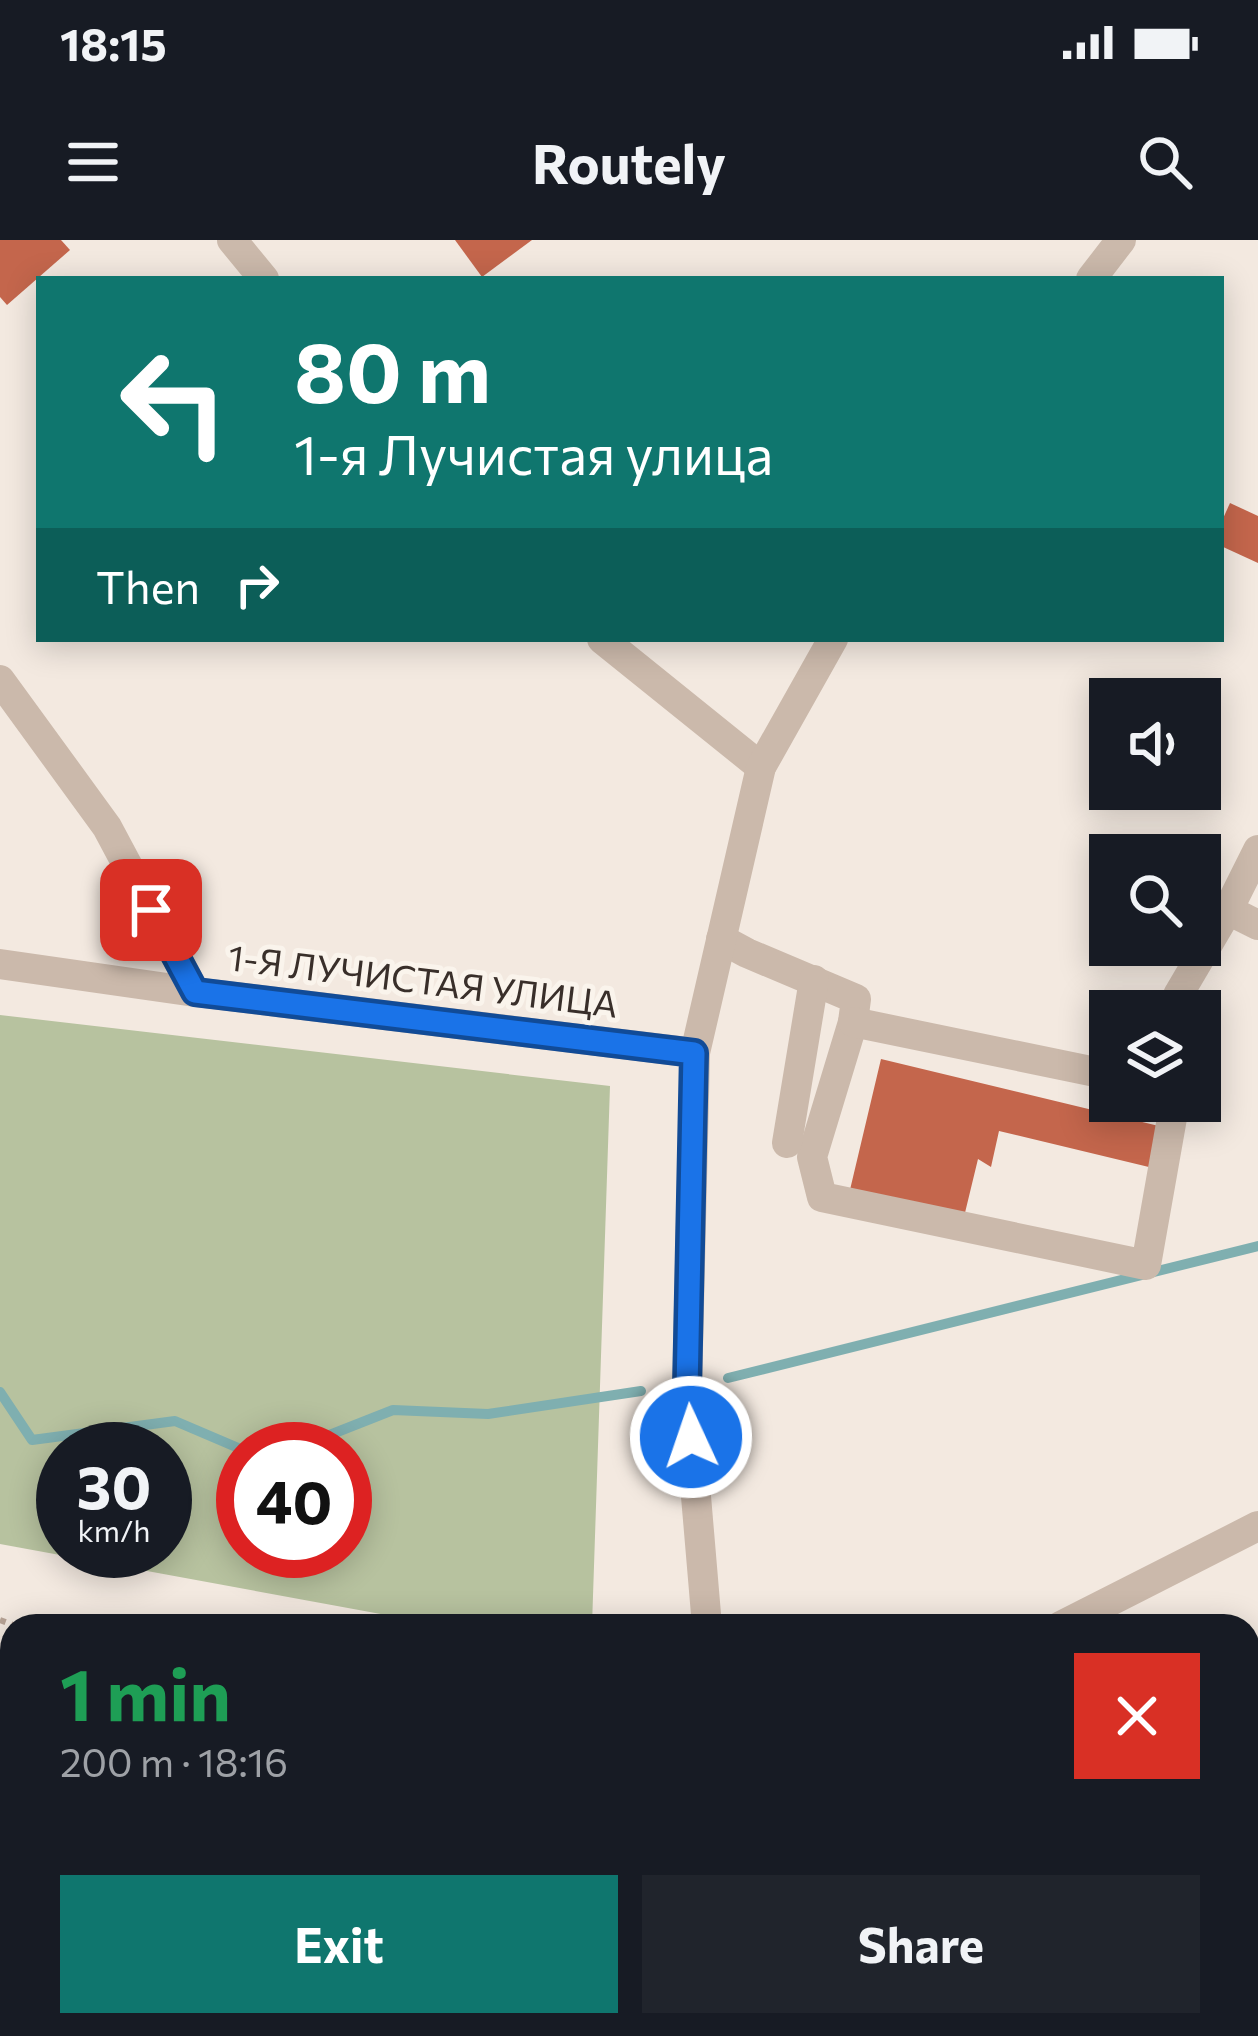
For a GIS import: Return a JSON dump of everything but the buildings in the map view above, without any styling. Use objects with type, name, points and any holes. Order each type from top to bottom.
[{"type":"street","points":[[232,240],[262,276]]},
{"type":"street","points":[[1093,276],[1121,240]]},
{"type":"street","points":[[606,642],[760,767]]},
{"type":"street","points":[[706,1614],[687,1390],[694,1053],[760,767],[831,642]]},
{"type":"street","points":[[0,680],[107,827],[195,992]]},
{"type":"street","points":[[1181,990],[1258,850]]},
{"type":"street","points":[[1228,910],[1258,925]]},
{"type":"street","points":[[721,938],[856,999],[812,1157],[822,1197],[1146,1264],[1171,1122]]},
{"type":"street","name":"1-Я ЛУЧИСТАЯ УЛИЦА","points":[[0,964],[694,1053]]},
{"type":"street","points":[[787,1143],[814,980]]},
{"type":"street","points":[[853,1022],[1089,1071]]},
{"type":"street","points":[[1085,1614],[1258,1526]]},
{"type":"green space","points":[[0,1015],[610,1086],[592,1614],[381,1614],[185,1578],[192,1578],[192,1422],[36,1422],[36,1551],[0,1544]]},
{"type":"waterway","points":[[728,1378],[1258,1246]]},
{"type":"waterway","points":[[363,1422],[393,1410],[488,1414],[641,1391]]},
{"type":"waterway","points":[[0,1392],[32,1440],[175,1421],[216,1438]]},
{"type":"route","points":[[151,910],[195,992],[694,1053],[687,1390],[691,1437]]}]
